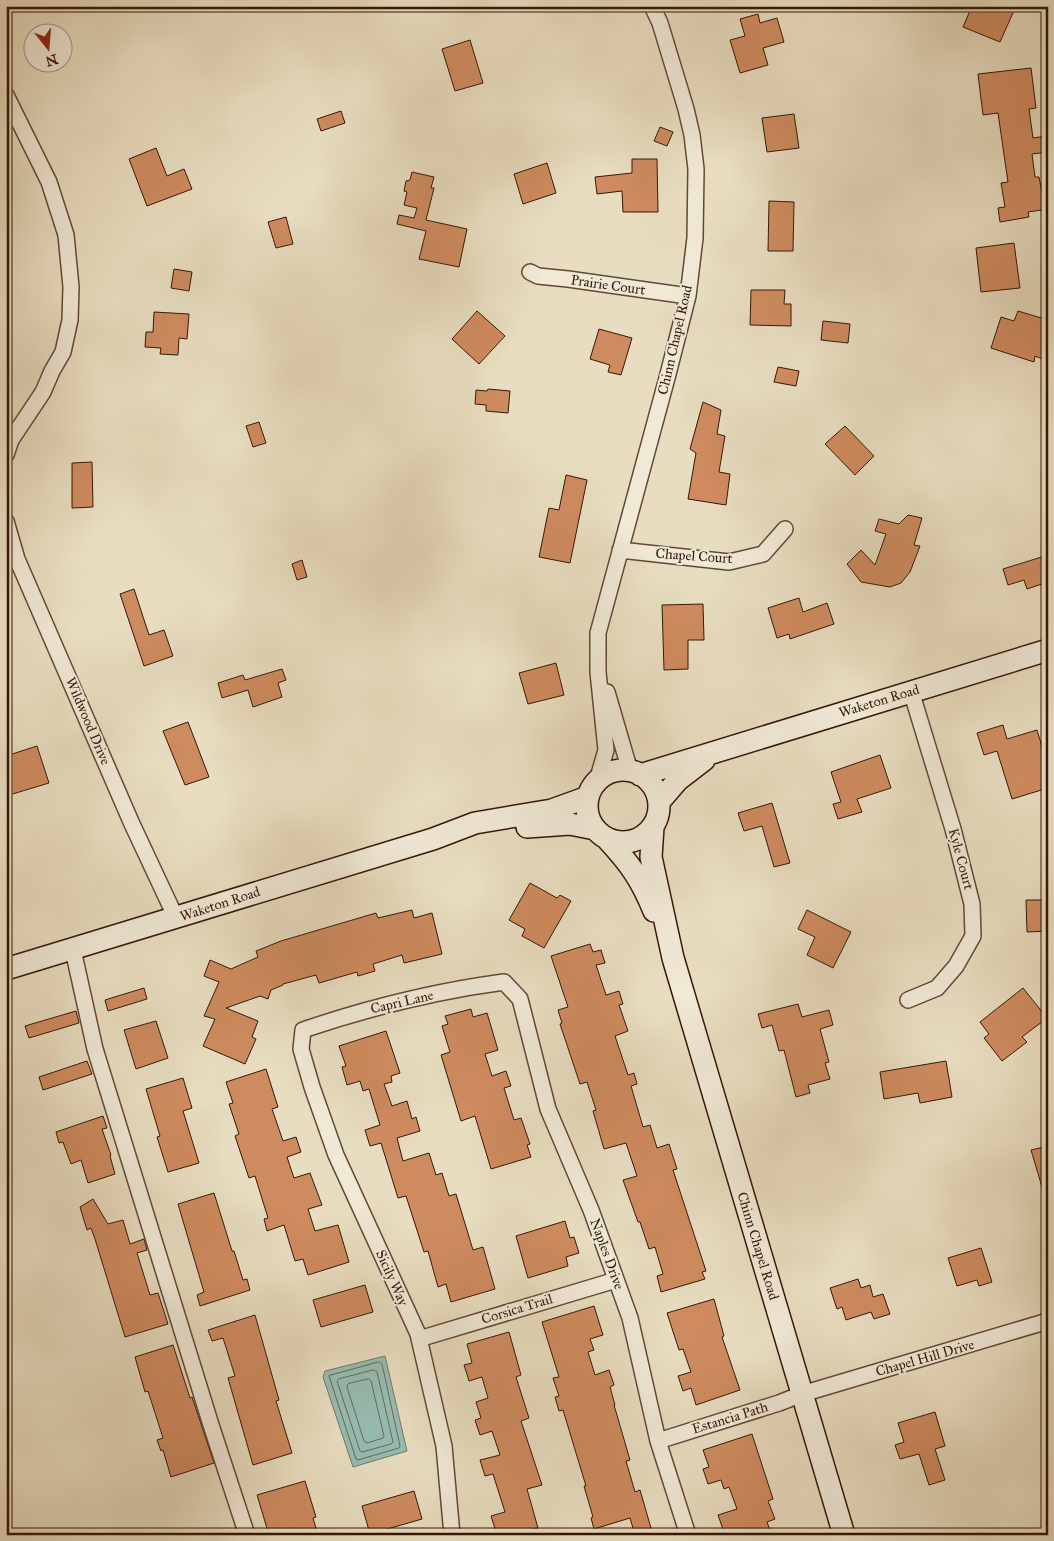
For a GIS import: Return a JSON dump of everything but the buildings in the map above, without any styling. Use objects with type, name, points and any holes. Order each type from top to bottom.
[{"type":"street","name":"Chinn Chapel Road","points":[[593,789],[606,750],[598,672],[598,633],[688,296],[695,238],[696,169],[692,135],[660,23],[652,6]]},
{"type":"street","points":[[6,95],[49,182],[66,235],[71,287],[70,320],[63,352],[43,392],[11,440],[6,455]]},
{"type":"street","name":"Prairie Court","points":[[530,272],[538,276],[688,296]]},
{"type":"street","name":"Wildwood Drive","points":[[6,521],[26,582],[132,824],[176,918]]},
{"type":"street","name":"Chapel Court","points":[[620,550],[729,562],[763,554],[785,529]]},
{"type":"street","name":"Waketon Road","points":[[635,773],[711,753],[1048,650]]},
{"type":"street","name":"Chinn Chapel Road","points":[[598,672],[607,692],[635,773]]},
{"type":"street","name":"Kyle Court","points":[[908,1000],[937,988],[956,966],[973,936],[972,904],[953,829],[911,691]]},
{"type":"street","name":"Waketon Road","points":[[659,802],[678,780],[711,753]]},
{"type":"street","points":[[613,772],[635,773],[652,785],[659,802],[659,810],[653,827],[640,838],[631,841],[615,842],[601,834],[588,814],[587,805],[593,789],[613,772]]},
{"type":"street","name":"Waketon Road","points":[[6,969],[73,950],[298,879],[433,840],[475,823],[552,810],[593,789]]},
{"type":"street","name":"Waketon Road","points":[[433,840],[557,824],[570,824],[601,834]]},
{"type":"street","name":"Chinn Chapel Road","points":[[653,827],[651,858],[673,958],[844,1535]]},
{"type":"street","name":"Chinn Chapel Road","points":[[601,834],[630,865],[639,879],[673,958]]},
{"type":"street","points":[[73,950],[95,1049],[208,1416],[247,1535]]},
{"type":"street","name":"Capri Lane","points":[[303,1030],[355,1013],[474,986],[504,982]]},
{"type":"street","name":"Naples Drive","points":[[504,982],[520,999],[548,1109],[591,1210],[630,1318],[658,1441],[688,1535]]},
{"type":"street","name":"Sicily Way","points":[[303,1030],[301,1049],[306,1068],[336,1155],[419,1338],[444,1446],[452,1535]]},
{"type":"street","name":"Corsica Trail","points":[[419,1338],[616,1280]]},
{"type":"street","name":"Chapel Hill Drive","points":[[802,1394],[1048,1322]]},
{"type":"street","name":"Estancia Path","points":[[658,1441],[802,1394]]},
{"type":"water","points":[[385,1356],[407,1451],[353,1467],[323,1377],[325,1371]]}]
